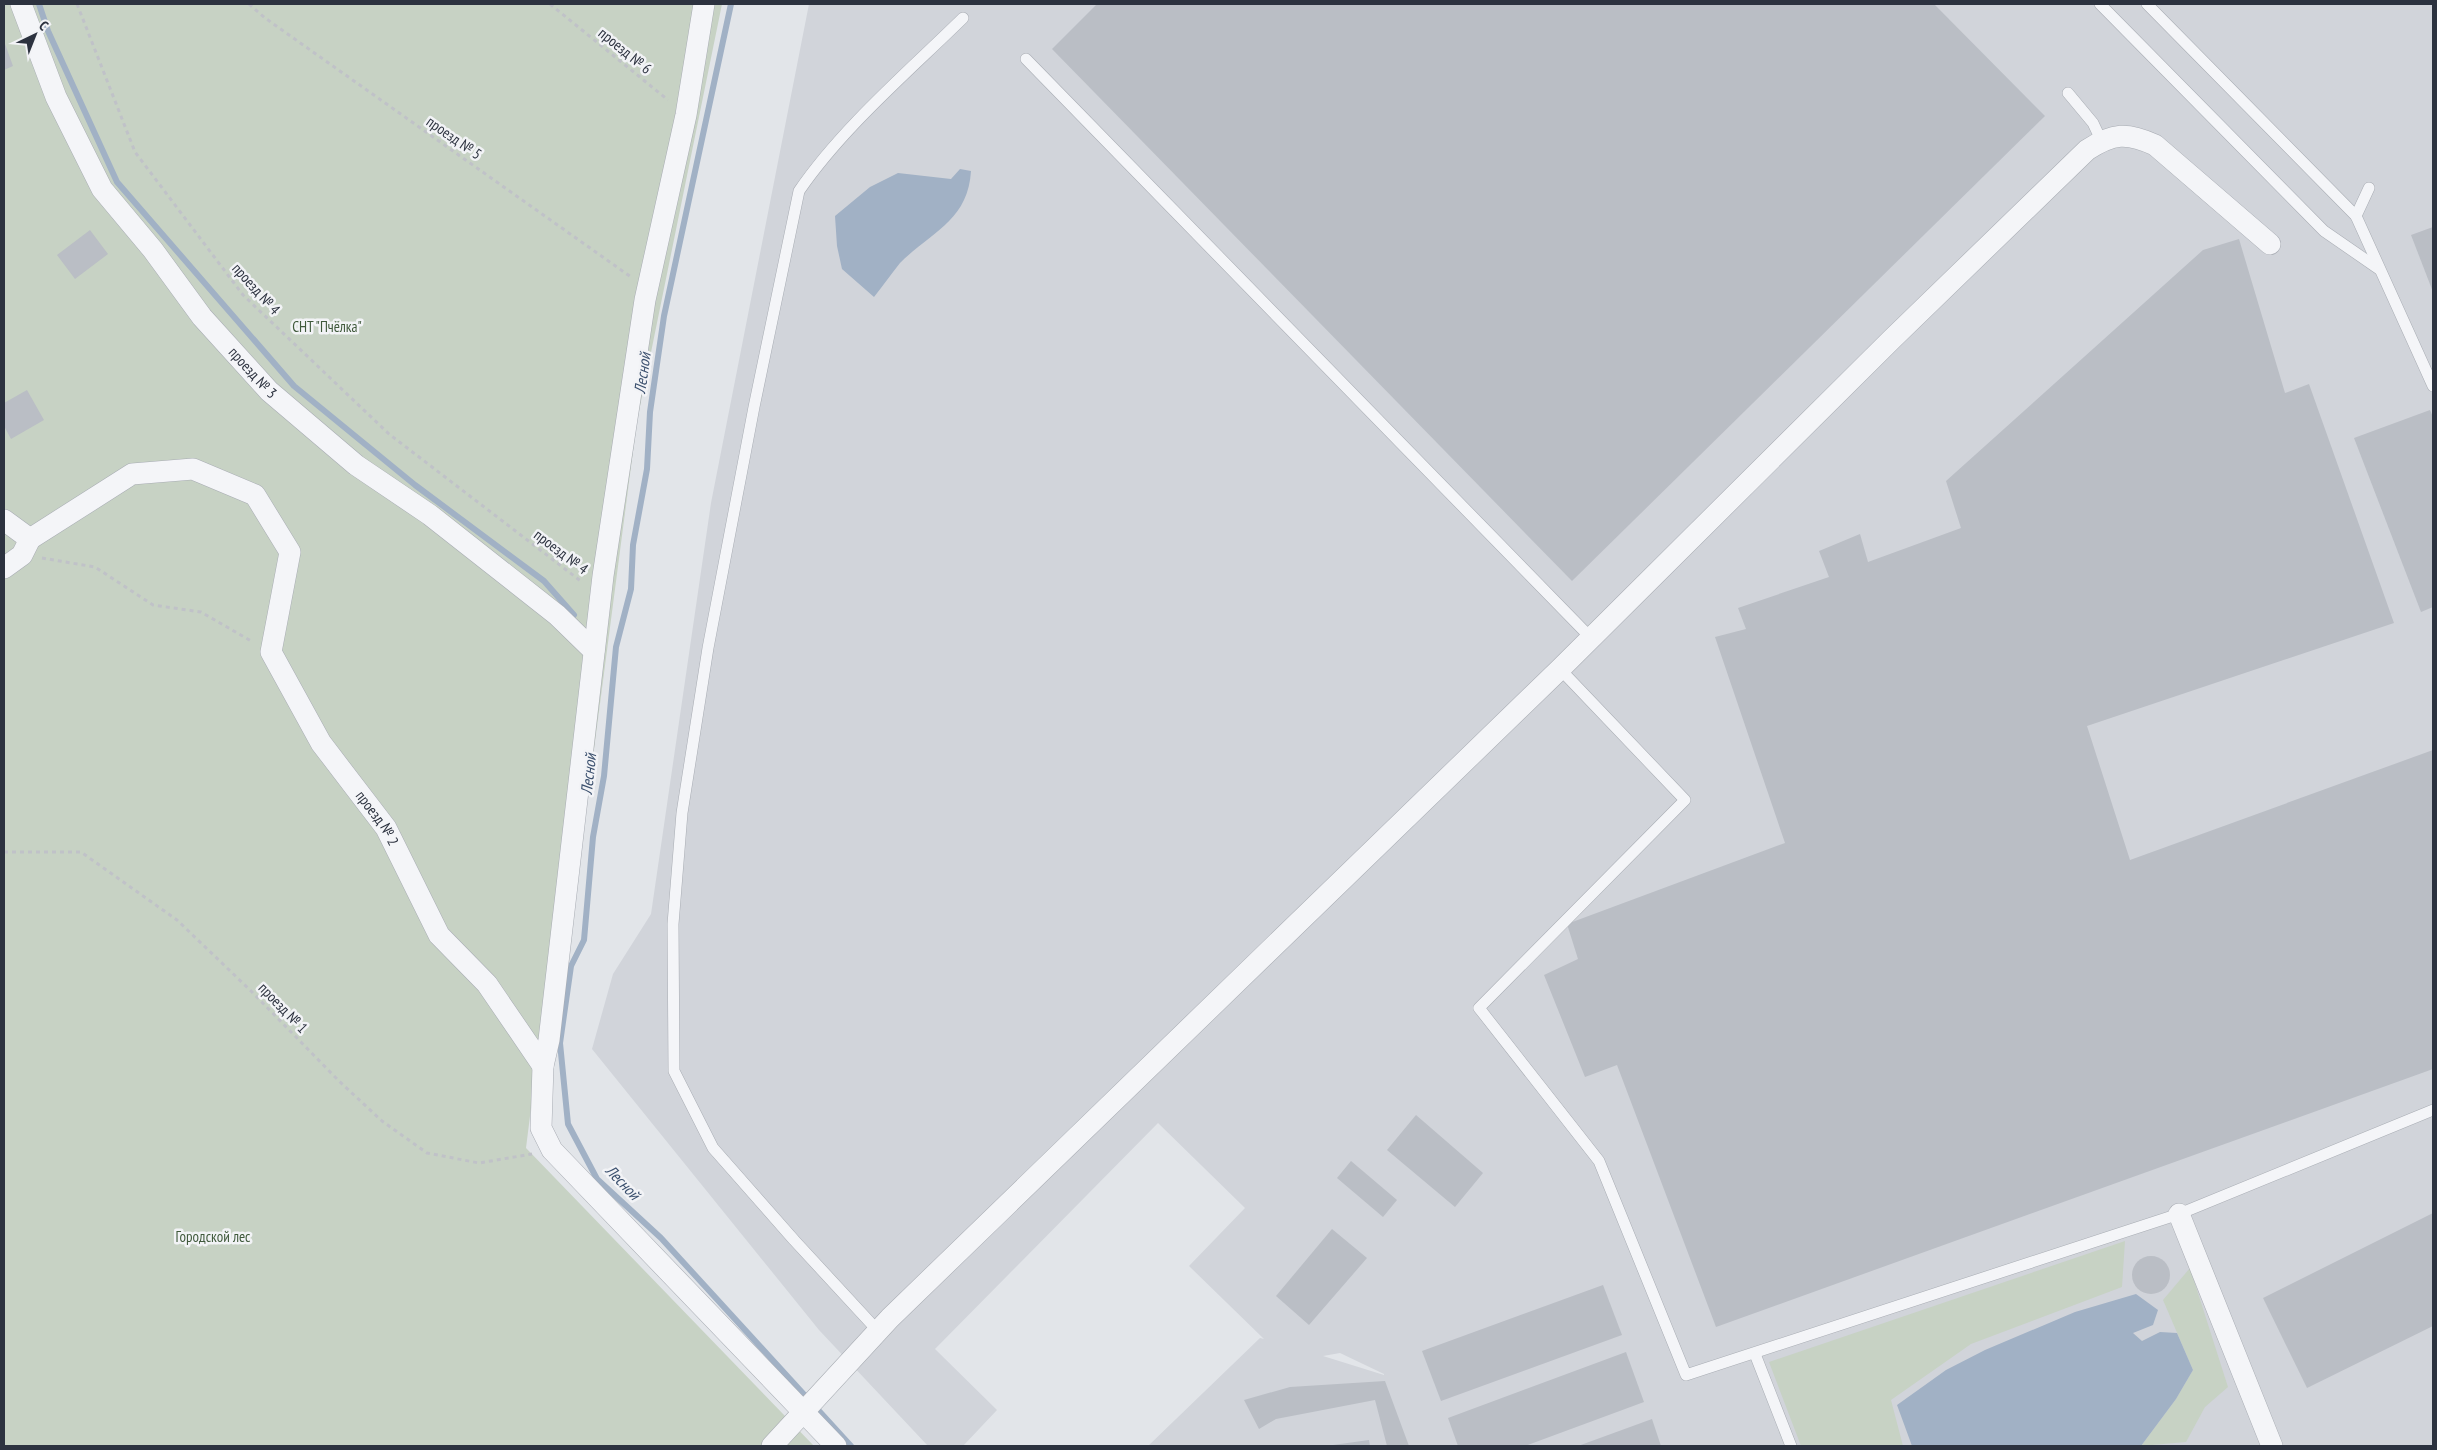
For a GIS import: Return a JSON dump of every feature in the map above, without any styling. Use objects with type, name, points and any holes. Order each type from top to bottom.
[{"type":"street","name":"проезд № 3","points":[[21,4],[56,98],[102,189],[153,250],[202,316],[269,391],[356,465],[430,515],[557,615],[594,651]]},
{"type":"street","points":[[704,4],[686,116],[647,288],[600,596],[549,1040],[543,1066],[541,1128],[552,1150],[836,1446]]},
{"type":"street","points":[[772,1446],[878,1331],[1560,668],[1891,340],[2087,150],[2101,140],[2118,135],[2138,137],[2155,145],[2270,244]]},
{"type":"street","points":[[4,568],[26,547],[132,474],[193,469],[255,495],[290,552],[271,652]]},
{"type":"street","points":[[4,520],[26,547]]},
{"type":"street","name":"проезд № 2","points":[[271,652],[321,743],[386,828],[439,935],[487,984],[543,1066]]},
{"type":"street","points":[[2179,1214],[2272,1446]]},
{"type":"lane","points":[[2100,4],[2324,232],[2381,270]]},
{"type":"lane","points":[[2147,4],[2356,216],[2433,386]]},
{"type":"lane","points":[[878,1331],[713,1148],[674,1071],[672,924],[682,813],[708,648],[754,407],[799,191],[812,173],[866,113],[963,18]]},
{"type":"lane","points":[[1026,59],[1590,638]]},
{"type":"lane","points":[[2068,93],[2093,123],[2101,140]]},
{"type":"lane","points":[[2356,216],[2368,188]]},
{"type":"lane","points":[[1560,668],[1685,800],[1479,1008],[1599,1160],[1686,1375],[2179,1214],[2433,1110]]},
{"type":"lane","points":[[1755,1354],[1791,1446]]},
{"type":"path","name":"проезд № 4","points":[[77,4],[135,152],[242,295],[389,434],[600,596]]},
{"type":"path","name":"проезд № 5","points":[[249,4],[265,18],[647,288]]},
{"type":"path","name":"проезд № 6","points":[[550,4],[686,116]]},
{"type":"path","points":[[26,547],[94,567],[153,605],[200,612],[271,652]]},
{"type":"path","name":"проезд № 1","points":[[4,852],[81,852],[169,914],[249,989],[382,1121],[427,1153],[479,1163],[552,1150]]},
{"type":"shaded area","points":[[809,4],[2433,4],[2433,1446],[1148,1446],[1260,1338],[1264,1339],[1189,1266],[1245,1208],[1158,1123],[935,1349],[997,1410],[963,1446],[928,1446],[819,1330],[592,1049],[613,974],[651,914],[711,503]],"holes":[[[1340,1353],[1384,1375],[1323,1356]]]},
{"type":"green space","name":"СНТ \"Пчёлка\"","points":[[4,4],[722,4],[637,421],[573,910],[542,1020],[526,1148],[814,1446],[4,1446]]},
{"type":"green space","points":[[2125,1241],[2122,1287],[1971,1344],[1891,1400],[1903,1446],[1801,1446],[1769,1362]]},
{"type":"green space","points":[[2190,1268],[2228,1387],[2205,1407],[2186,1442],[2141,1446],[2176,1399],[2193,1370],[2163,1300]]},
{"type":"water","points":[[960,169],[971,171],[963,202],[955,214],[900,263],[874,297],[842,269],[837,246],[835,216],[870,187],[898,173],[951,179]]},
{"type":"water","points":[[2136,1294],[2158,1310],[2153,1325],[2133,1333],[2142,1341],[2160,1332],[2177,1333],[2193,1370],[2176,1399],[2141,1446],[1912,1446],[1897,1405],[1946,1370],[1985,1350],[2075,1312]]},
{"type":"building","points":[[1097,4],[1934,4],[2045,116],[1572,581],[1052,49]]},
{"type":"building","points":[[4,41],[13,66],[4,70]]},
{"type":"building","points":[[2433,227],[2433,292],[2411,235]]},
{"type":"building","points":[[90,230],[108,254],[75,279],[57,255]]},
{"type":"building","points":[[2239,239],[2285,393],[2309,384],[2394,623],[2087,726],[2130,860],[2433,750],[2433,1069],[1716,1327],[1617,1065],[1585,1077],[1544,975],[1578,959],[1567,924],[1785,843],[1715,637],[1746,629],[1738,608],[1829,577],[1819,551],[1860,534],[1868,562],[1961,528],[1946,481],[2203,250]]},
{"type":"building","points":[[27,390],[44,420],[11,439],[4,426],[4,403]]},
{"type":"building","points":[[2430,410],[2433,417],[2433,607],[2421,612],[2354,438]]},
{"type":"building","points":[[1416,1115],[1483,1173],[1455,1207],[1387,1150]]},
{"type":"building","points":[[1351,1161],[1397,1200],[1383,1217],[1337,1178]]},
{"type":"building","points":[[2433,1213],[2433,1326],[2307,1388],[2263,1298]]},
{"type":"building","points":[[1332,1229],[1367,1258],[1309,1325],[1276,1296]]},
{"type":"building","points":[[2151,1256],[2164,1262],[2170,1275],[2164,1288],[2151,1294],[2138,1288],[2132,1275],[2138,1262]]},
{"type":"building","points":[[1603,1285],[1622,1335],[1441,1401],[1422,1351]]},
{"type":"building","points":[[1626,1352],[1644,1402],[1525,1446],[1458,1446],[1448,1418]]},
{"type":"building","points":[[1385,1381],[1409,1446],[1387,1446],[1375,1400],[1276,1419],[1259,1429],[1244,1400],[1290,1387]]},
{"type":"building","points":[[1652,1419],[1661,1446],[1578,1446]]},
{"type":"building","points":[[1369,1440],[1370,1446],[1333,1446],[1333,1445]]},
{"type":"waterway","points":[[39,4],[48,31],[117,182],[294,386],[415,485],[544,581],[574,615]]},
{"type":"waterway","name":"Лесной","points":[[731,4],[664,316],[650,412],[647,469],[633,545],[631,589],[616,647],[604,776],[593,837],[584,940],[571,966],[560,1043],[568,1124],[597,1179],[661,1238],[851,1446]]},
{"type":"park label","name":"Городской лес","points":[[213,1237]]}]
